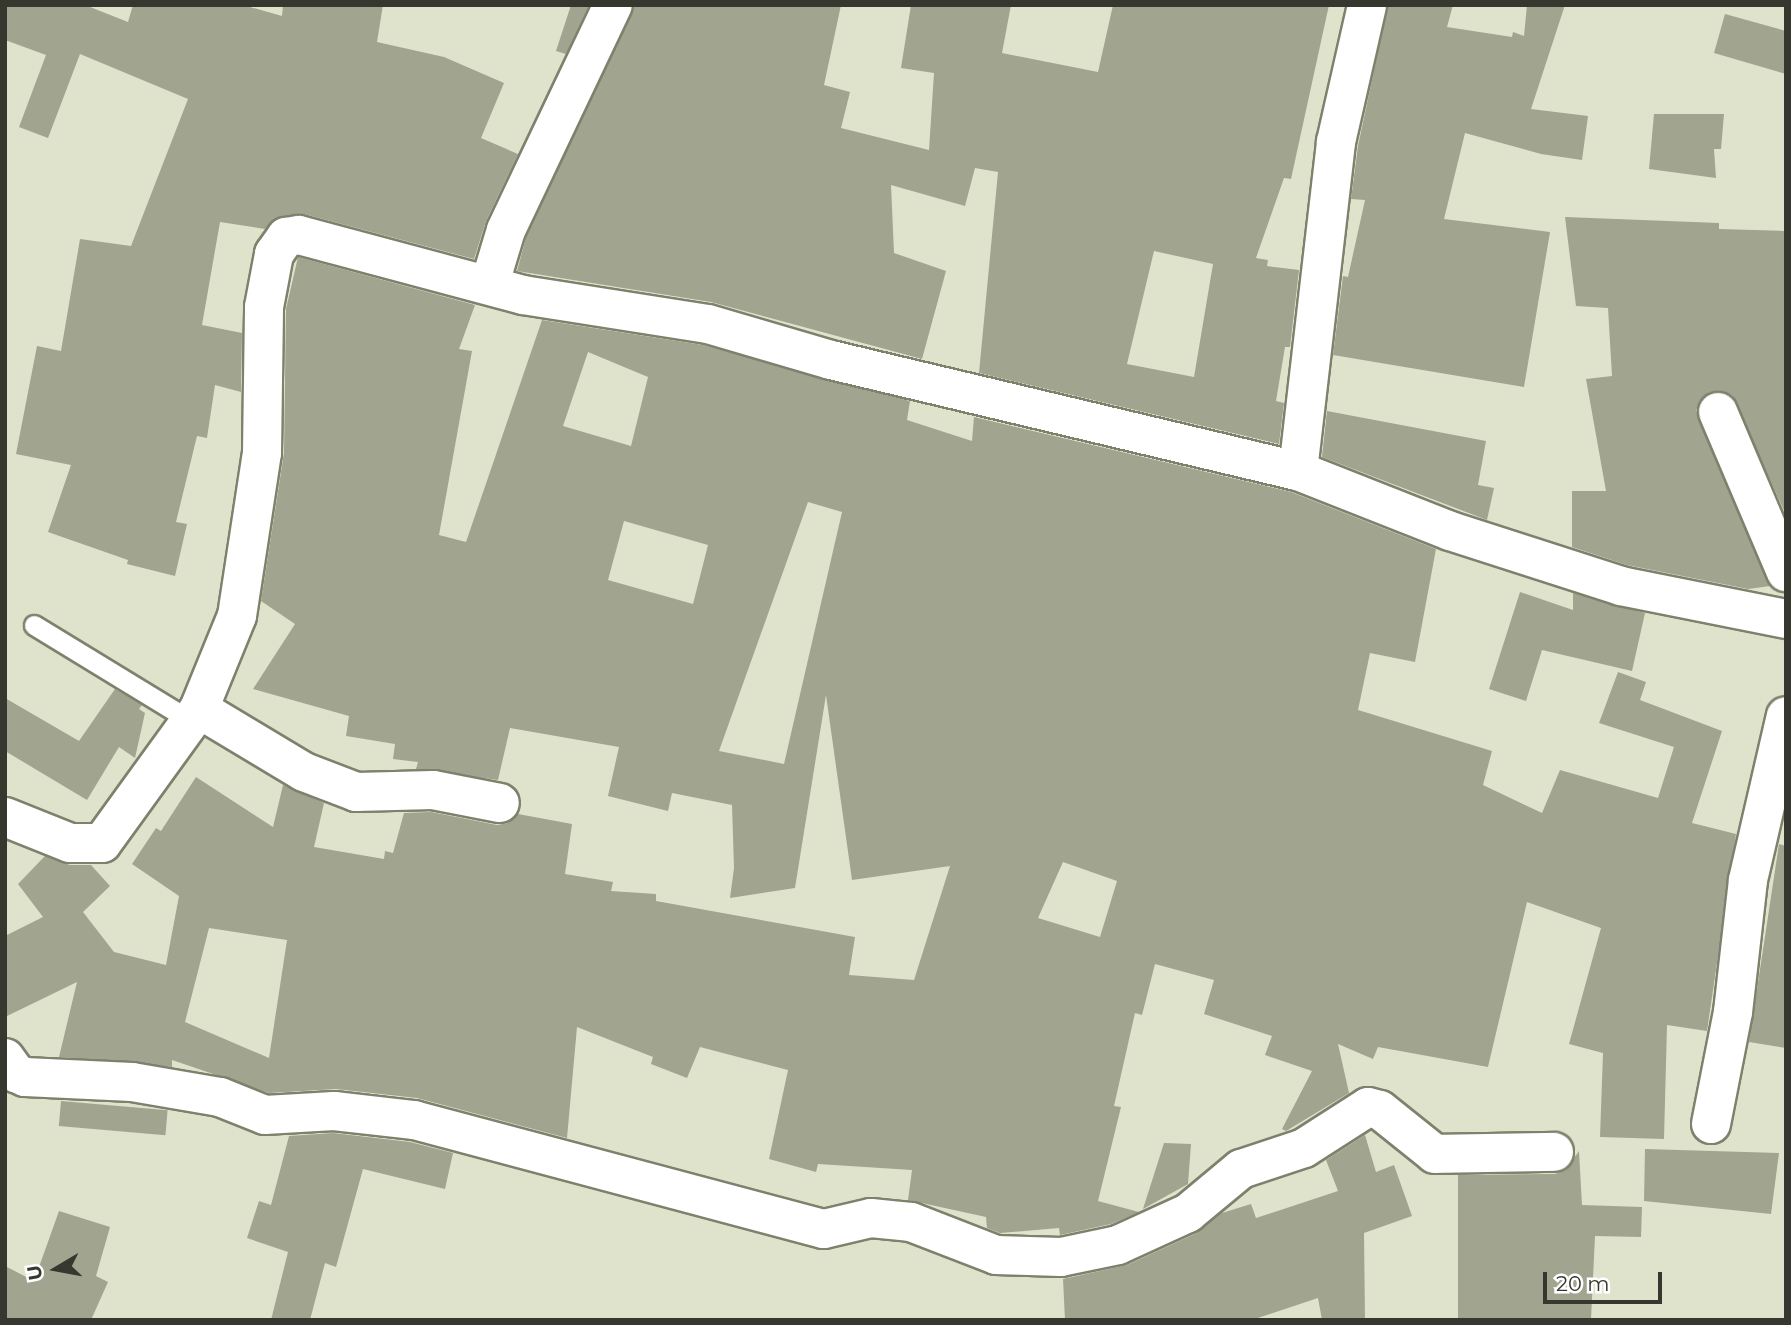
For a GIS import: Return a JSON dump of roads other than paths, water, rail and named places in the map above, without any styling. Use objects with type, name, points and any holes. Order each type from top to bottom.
[{"type":"street","points":[[490,283],[506,230],[613,5]]},
{"type":"street","points":[[1298,471],[1336,142],[1367,5]]},
{"type":"street","points":[[5,817],[70,843],[102,843],[195,715],[237,616],[262,453],[264,307],[274,254],[286,237],[299,234],[490,283],[523,295],[708,324],[831,360],[1298,471],[1450,531],[1621,586],[1786,619]]},
{"type":"street","points":[[1718,412],[1786,572]]},
{"type":"street","points":[[195,715],[304,772],[356,792],[433,790],[500,803]]},
{"type":"street","points":[[1711,1124],[1733,1012],[1748,880],[1786,716]]},
{"type":"street","points":[[5,1058],[16,1073],[25,1077],[132,1082],[220,1097],[265,1115],[334,1111],[414,1120],[824,1229],[870,1218],[911,1222],[996,1255],[1061,1257],[1118,1245],[1188,1213],[1241,1169],[1304,1148],[1368,1107],[1380,1110],[1435,1154],[1554,1152]]},
{"type":"lane","points":[[34,625],[195,715]]}]
